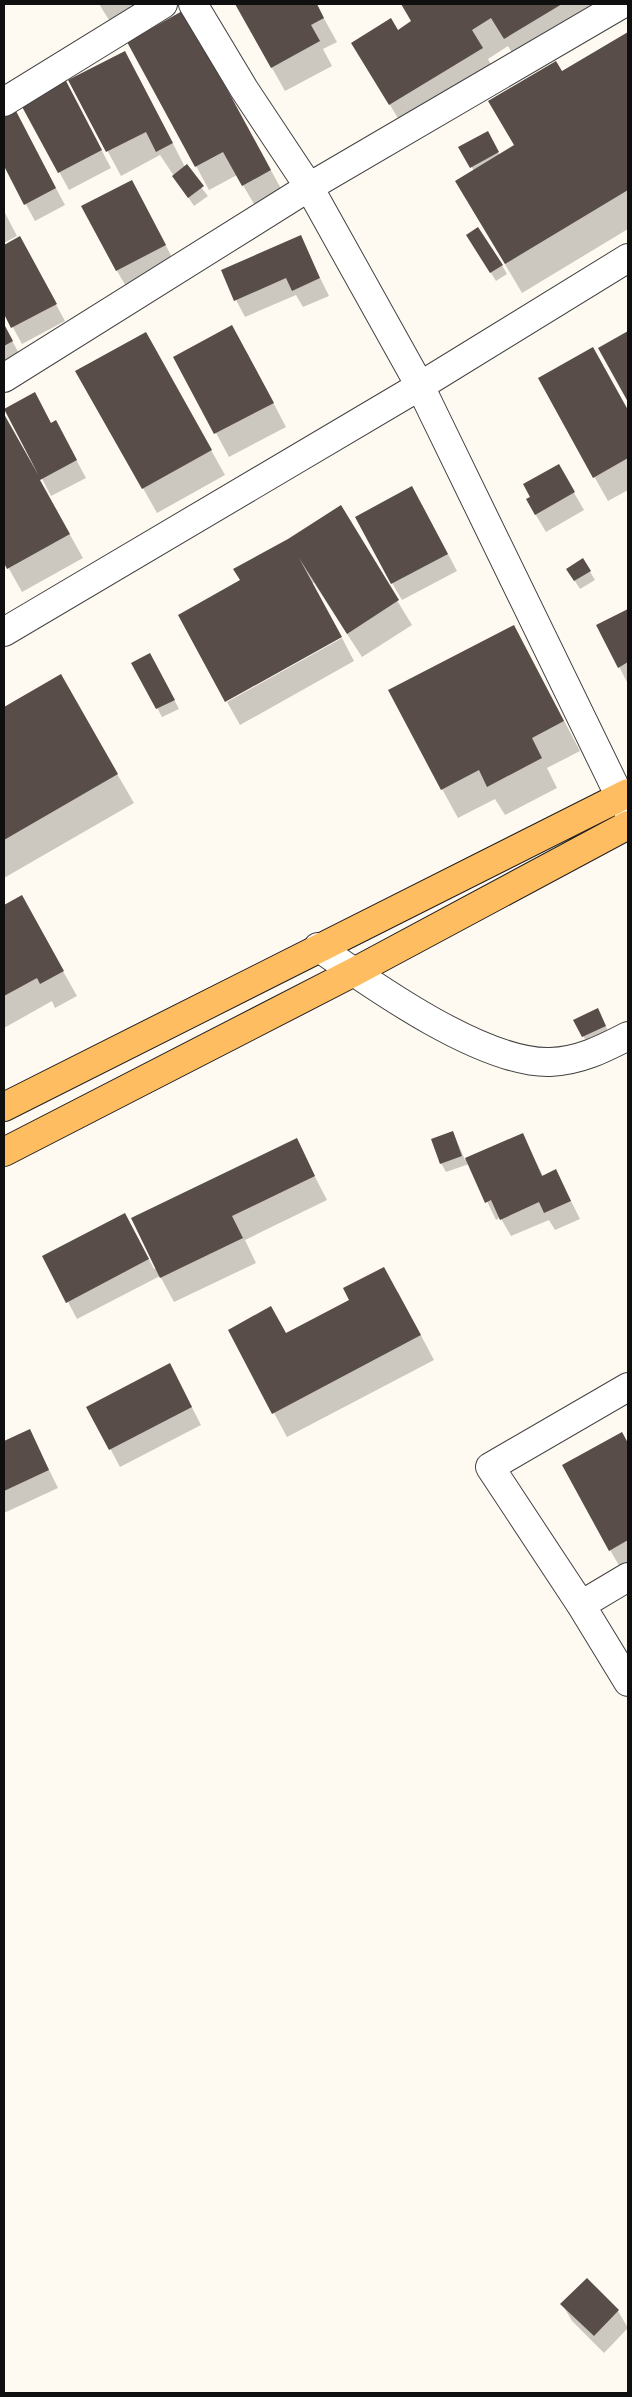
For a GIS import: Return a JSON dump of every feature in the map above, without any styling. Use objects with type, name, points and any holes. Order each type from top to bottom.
[{"type":"main road","points":[[4,1107],[318,947],[625,800]]},
{"type":"main road","points":[[4,1152],[354,972],[628,825]]},
{"type":"street","points":[[4,102],[163,4]]},
{"type":"street","points":[[193,4],[244,89],[310,187],[420,386],[625,800]]},
{"type":"street","points":[[4,378],[310,187],[622,4]]},
{"type":"street","points":[[4,632],[420,386],[628,258]]},
{"type":"street","points":[[318,947],[354,972],[432,1020],[499,1052],[524,1060],[550,1062],[576,1058],[601,1050],[628,1036]]},
{"type":"street","points":[[628,1387],[490,1467],[581,1605],[628,1682]]},
{"type":"street","points":[[581,1605],[628,1577]]},
{"type":"building","points":[[235,4],[317,4],[324,18],[311,25],[320,41],[271,68]]},
{"type":"building","points":[[401,4],[562,4],[504,39],[491,18],[472,30],[483,48],[389,105],[351,43],[391,18],[398,30],[411,21]]},
{"type":"building","points":[[184,10],[271,170],[242,186],[223,152],[195,167],[127,42]]},
{"type":"building","points":[[628,32],[628,190],[505,264],[455,181],[514,145],[488,101],[556,61],[562,71]]},
{"type":"building","points":[[125,51],[173,143],[156,152],[146,132],[106,152],[68,80]]},
{"type":"building","points":[[65,79],[102,150],[58,173],[20,103]]},
{"type":"building","points":[[16,111],[56,188],[24,205],[4,166],[4,117]]},
{"type":"building","points":[[488,131],[499,152],[470,168],[458,147]]},
{"type":"building","points":[[187,164],[204,186],[188,198],[172,176]]},
{"type":"building","points":[[132,180],[166,245],[116,271],[81,206]]},
{"type":"building","points":[[478,227],[503,265],[490,273],[466,235]]},
{"type":"building","points":[[301,235],[320,278],[292,291],[286,278],[234,301],[221,270]]},
{"type":"building","points":[[20,236],[57,304],[11,328],[4,314],[4,245]]},
{"type":"building","points":[[4,324],[13,341],[4,346]]},
{"type":"building","points":[[232,325],[274,403],[214,434],[173,357]]},
{"type":"building","points":[[628,331],[628,402],[598,348]]},
{"type":"building","points":[[146,332],[212,450],[142,489],[75,371]]},
{"type":"building","points":[[593,347],[628,410],[628,458],[593,478],[538,378]]},
{"type":"building","points":[[35,392],[51,423],[56,420],[77,460],[40,480],[70,534],[7,569],[4,563],[4,414],[39,476],[4,409]]},
{"type":"building","points":[[559,464],[575,492],[535,515],[526,499],[530,497],[523,484]]},
{"type":"building","points":[[412,486],[448,554],[391,584],[355,517]]},
{"type":"building","points":[[341,505],[399,600],[347,634],[299,558],[342,637],[225,702],[178,615],[240,580],[233,569],[288,539]]},
{"type":"building","points":[[583,558],[591,571],[574,581],[566,569]]},
{"type":"building","points":[[628,609],[628,662],[618,668],[596,625]]},
{"type":"building","points":[[514,625],[564,721],[532,738],[542,758],[487,787],[479,770],[441,790],[388,690]]},
{"type":"building","points":[[150,653],[175,700],[156,709],[131,663]]},
{"type":"building","points":[[61,674],[118,774],[4,840],[4,707]]},
{"type":"building","points":[[22,895],[64,971],[40,984],[37,978],[4,996],[4,905]]},
{"type":"building","points":[[598,1008],[606,1026],[582,1037],[573,1020]]},
{"type":"building","points":[[453,1131],[462,1156],[440,1164],[431,1139]]},
{"type":"building","points":[[523,1133],[542,1176],[556,1169],[571,1201],[544,1213],[539,1202],[500,1220],[491,1200],[485,1203],[465,1158]]},
{"type":"building","points":[[297,1138],[315,1176],[232,1216],[243,1238],[160,1278],[131,1218]]},
{"type":"building","points":[[125,1213],[149,1259],[66,1303],[42,1256]]},
{"type":"building","points":[[384,1267],[421,1335],[272,1414],[228,1330],[271,1306],[286,1333],[349,1300],[343,1288]]},
{"type":"building","points":[[170,1363],[192,1407],[109,1450],[86,1407]]},
{"type":"building","points":[[30,1429],[49,1470],[4,1491],[4,1441]]},
{"type":"building","points":[[622,1432],[628,1443],[628,1540],[609,1551],[562,1465]]},
{"type":"building","points":[[587,2278],[619,2310],[594,2336],[560,2304]]}]
